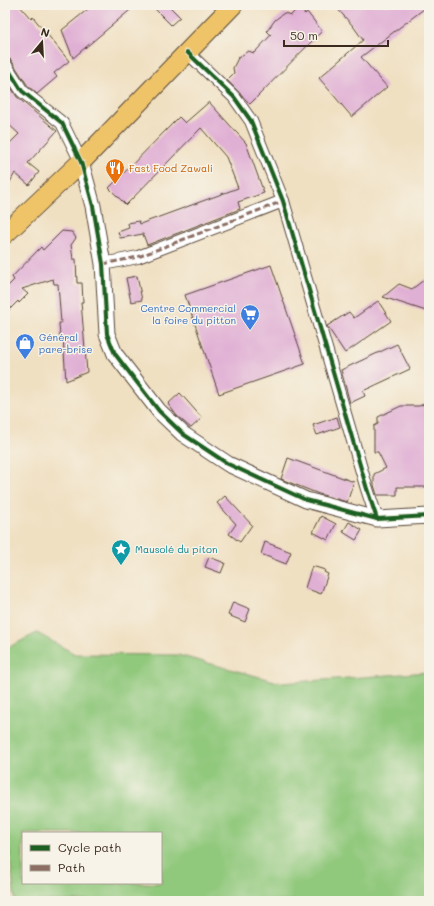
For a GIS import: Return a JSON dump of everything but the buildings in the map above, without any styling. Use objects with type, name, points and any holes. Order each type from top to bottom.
[{"type":"main road","points":[[5,234],[81,162],[233,5]]},
{"type":"street","points":[[187,52],[234,97],[251,121],[283,201],[364,482],[377,519]]},
{"type":"street","points":[[5,64],[22,91],[62,123],[81,162],[93,206],[103,264],[108,334],[116,354],[159,411],[183,434],[228,464],[306,500],[377,519],[429,516]]},
{"type":"street","points":[[103,264],[138,257],[283,201]]},
{"type":"green space","points":[[37,633],[75,654],[178,655],[282,683],[429,672],[429,901],[15,901],[5,810],[5,649]]},
{"type":"marked path","points":[[103,264],[138,257],[283,201]]},
{"type":"cycle path","points":[[187,52],[234,97],[251,121],[283,201],[377,519]]},
{"type":"cycle path","points":[[5,64],[22,91],[62,123],[81,162],[93,206],[103,264],[107,334],[115,354],[159,411],[183,434],[228,464],[306,500],[377,519],[429,516]]},
{"type":"place","name":"Fast Food Zawali","points":[[115,185]]},
{"type":"place","name":"Centre Commercial la foire du pitton","points":[[250,331]]},
{"type":"place","name":"Général pare-brise","points":[[25,360]]},
{"type":"place","name":"Mausolé du piton","points":[[121,566]]}]
